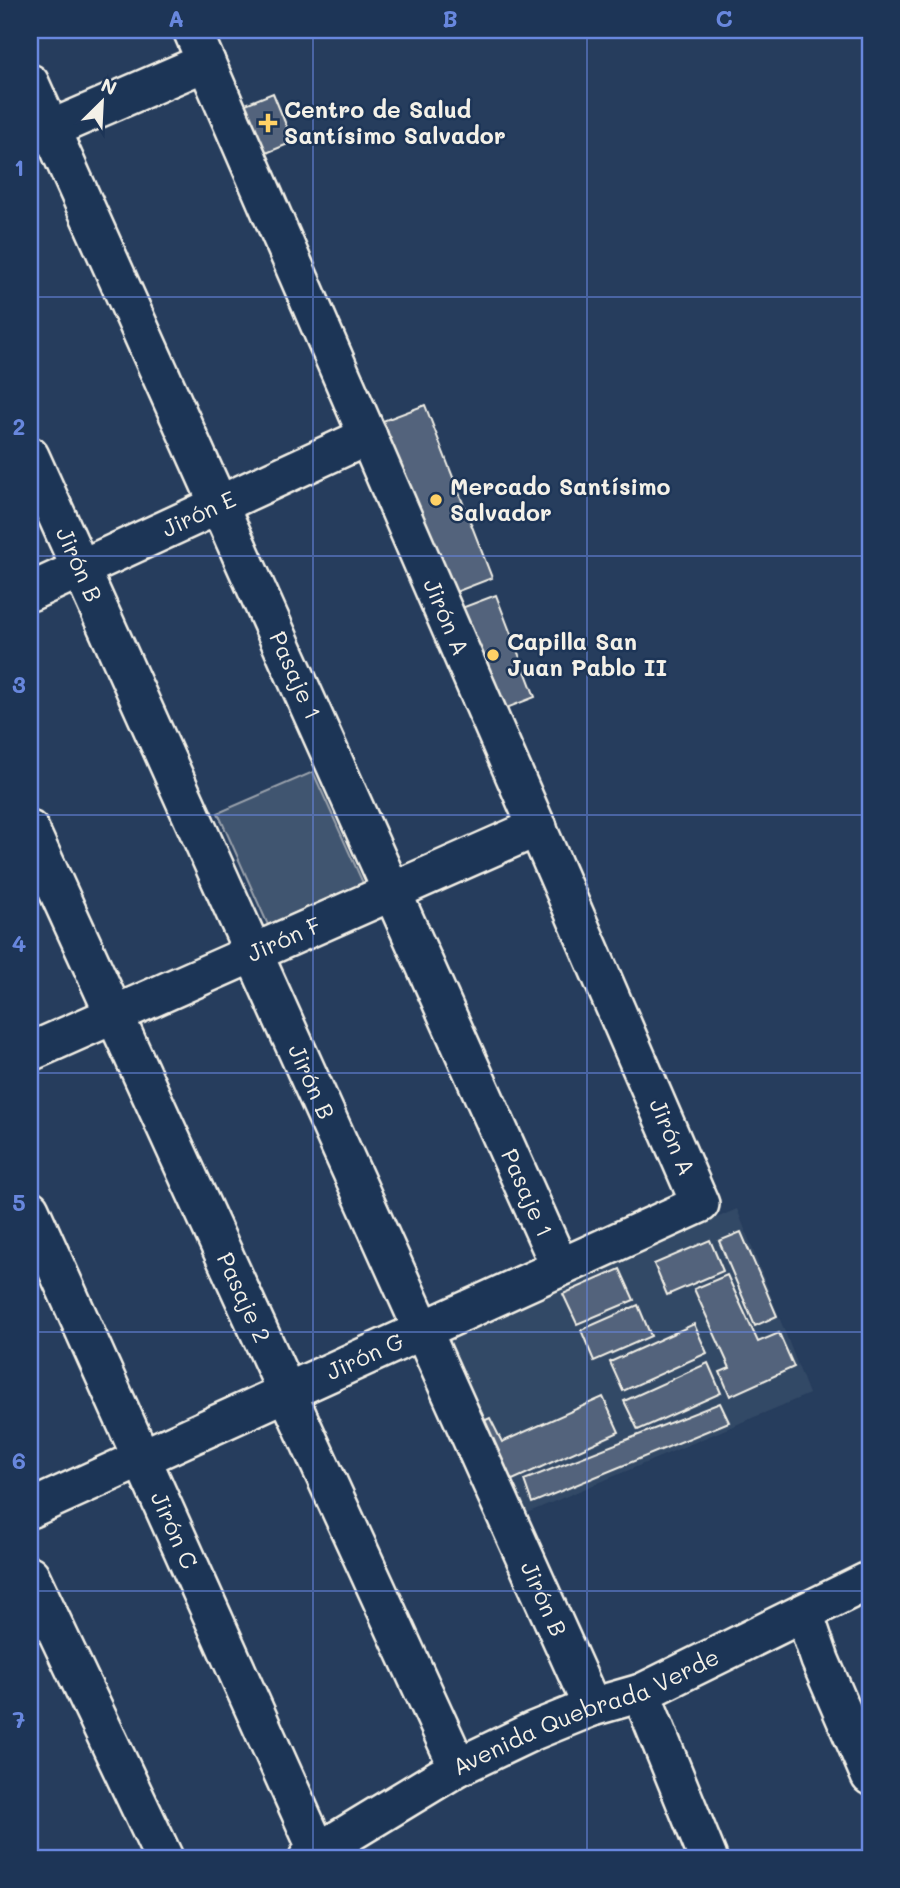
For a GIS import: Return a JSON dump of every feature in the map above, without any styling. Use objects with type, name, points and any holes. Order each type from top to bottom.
[{"type":"street","points":[[40,134],[199,46]]},
{"type":"street","name":"Jirón A","points":[[199,46],[701,1204]]},
{"type":"street","name":"Pasaje 1","points":[[30,83],[40,134],[219,505],[561,1267]]},
{"type":"street","name":"Jirón E","points":[[30,592],[368,436]]},
{"type":"street","name":"Jirón B","points":[[30,456],[592,1707]]},
{"type":"street","name":"Jirón F","points":[[30,1052],[538,827]]},
{"type":"street","name":"Pasaje 2","points":[[30,830],[458,1768]]},
{"type":"street","name":"Jirón G","points":[[30,1508],[701,1204]]},
{"type":"street","name":"Jirón C","points":[[30,1209],[313,1849]]},
{"type":"street","points":[[30,1575],[164,1858]]},
{"type":"street","name":"Avenida Quebrada Verde","points":[[278,1858],[313,1849],[458,1768],[533,1731],[592,1707],[640,1693],[870,1580]]},
{"type":"street","points":[[804,1613],[820,1660],[870,1776]]},
{"type":"street","points":[[640,1693],[708,1858]]},
{"type":"shaded area","points":[[313,772],[363,883],[268,925],[218,813]]},
{"type":"shaded area","points":[[737,1209],[809,1394],[515,1518],[441,1340]]},
{"type":"building","name":"Centro de Salud Santísimo Salvador","points":[[273,93],[293,142],[264,154],[243,105]]},
{"type":"building","name":"Mercado Santísimo Salvador","points":[[425,405],[492,578],[448,595],[380,422]]},
{"type":"building","name":"Capilla San Juan Pablo II","points":[[496,595],[535,697],[491,714],[451,612]]},
{"type":"building","points":[[741,1232],[777,1316],[755,1326],[719,1241]]},
{"type":"building","points":[[710,1240],[723,1271],[667,1295],[654,1264]]},
{"type":"building","points":[[620,1269],[634,1300],[577,1324],[563,1294]]},
{"type":"building","points":[[727,1275],[758,1342],[779,1333],[794,1367],[730,1396],[720,1372],[730,1368],[694,1289]]},
{"type":"building","points":[[638,1305],[651,1336],[594,1361],[581,1330]]},
{"type":"building","points":[[694,1324],[707,1353],[623,1391],[610,1362]]},
{"type":"building","points":[[708,1363],[721,1393],[638,1430],[624,1401]]},
{"type":"building","points":[[603,1397],[619,1432],[506,1483],[479,1423],[490,1418],[502,1442]]},
{"type":"building","points":[[720,1403],[729,1422],[532,1503],[524,1480]]},
{"type":"place","name":"Centro de Salud Santísimo Salvador","points":[[268,123]]},
{"type":"place","name":"Mercado Santísimo Salvador","points":[[436,500]]},
{"type":"place","name":"Capilla San Juan Pablo II","points":[[493,655]]}]
